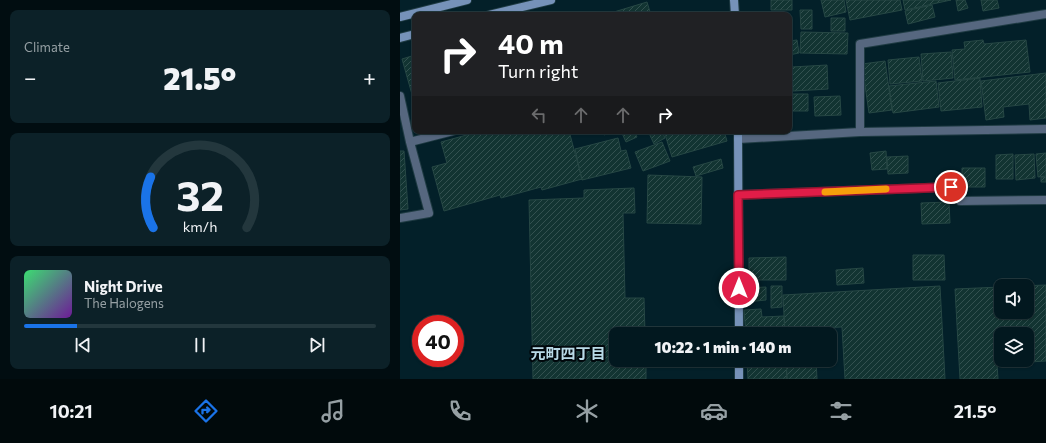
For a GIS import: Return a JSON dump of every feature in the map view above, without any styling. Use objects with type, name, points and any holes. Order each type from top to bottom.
[{"type":"street","points":[[420,12],[467,0]]},
{"type":"street","points":[[501,12],[551,0]]},
{"type":"street","points":[[734,0],[735,12]]},
{"type":"street","points":[[400,17],[412,14]]},
{"type":"street","points":[[860,132],[860,44],[1046,14]]},
{"type":"street","points":[[400,38],[412,35]]},
{"type":"street","points":[[400,96],[410,142],[429,213],[400,218]]},
{"type":"street","points":[[792,134],[1046,129]]},
{"type":"street","points":[[410,142],[441,134]]},
{"type":"street","points":[[739,327],[738,135],[779,134]]},
{"type":"street","points":[[738,195],[951,187],[960,201],[1046,200]]},
{"type":"street","points":[[739,367],[739,379]]},
{"type":"building","points":[[771,0],[792,0],[792,10],[771,10]]},
{"type":"building","points":[[821,0],[844,0],[846,12],[825,17]]},
{"type":"building","points":[[846,0],[900,0],[902,10],[850,20]]},
{"type":"building","points":[[903,0],[951,0],[905,10]]},
{"type":"building","points":[[956,0],[965,0],[968,8],[958,11]]},
{"type":"building","points":[[981,0],[997,0],[999,8],[983,11]]},
{"type":"building","points":[[647,2],[650,12],[614,12]]},
{"type":"building","points":[[932,5],[935,17],[908,24],[905,11]]},
{"type":"building","points":[[800,10],[812,10],[812,29],[801,29]]},
{"type":"building","points":[[831,18],[845,18],[845,31],[831,31]]},
{"type":"building","points":[[801,32],[848,33],[847,54],[800,53]]},
{"type":"building","points":[[797,40],[799,53],[792,54],[792,41]]},
{"type":"building","points":[[983,40],[984,44],[1026,40],[1030,72],[955,80],[952,50],[965,49],[964,42]]},
{"type":"building","points":[[951,52],[953,78],[923,81],[921,54]]},
{"type":"building","points":[[412,56],[412,94],[402,59]]},
{"type":"building","points":[[919,57],[922,81],[890,84],[888,60]]},
{"type":"building","points":[[885,61],[892,110],[869,113],[862,64]]},
{"type":"building","points":[[827,65],[828,89],[793,91],[792,67]]},
{"type":"building","points":[[1046,73],[1046,118],[1030,120],[1029,104],[1003,107],[1004,117],[986,120],[981,81]]},
{"type":"building","points":[[980,78],[982,107],[941,111],[938,83]]},
{"type":"building","points":[[936,81],[939,107],[893,113],[889,86]]},
{"type":"building","points":[[792,94],[808,94],[808,111],[792,111]]},
{"type":"building","points":[[840,96],[841,115],[815,116],[814,97]]},
{"type":"building","points":[[470,134],[570,134],[582,179],[542,190],[541,187],[501,198],[500,195],[444,211],[432,167],[447,163],[441,142]]},
{"type":"building","points":[[622,134],[636,134],[637,137],[626,142]]},
{"type":"building","points":[[649,134],[663,134],[665,138],[654,144]]},
{"type":"building","points":[[665,134],[725,134],[727,141],[672,157]]},
{"type":"building","points":[[618,138],[621,151],[626,150],[631,168],[582,180],[575,149]]},
{"type":"building","points":[[662,142],[670,161],[643,171],[635,152]]},
{"type":"building","points":[[400,151],[404,151],[408,209],[400,210]]},
{"type":"building","points":[[886,151],[887,169],[872,170],[870,153]]},
{"type":"building","points":[[1046,153],[1046,176],[1038,177],[1036,154]]},
{"type":"building","points":[[1013,154],[1013,179],[996,179],[996,155]]},
{"type":"building","points":[[1034,154],[1035,178],[1016,180],[1015,155]]},
{"type":"building","points":[[908,156],[908,173],[888,174],[887,157]]},
{"type":"building","points":[[721,159],[723,168],[696,176],[693,167]]},
{"type":"building","points":[[962,168],[985,168],[985,187],[962,187]]},
{"type":"building","points":[[648,175],[702,177],[701,224],[647,223]]},
{"type":"building","points":[[1041,177],[1046,177],[1046,182],[1041,182]]},
{"type":"building","points":[[634,188],[635,213],[623,213],[625,298],[644,298],[645,327],[609,327],[609,367],[646,367],[646,379],[533,379],[529,200],[584,198],[584,190]]},
{"type":"building","points":[[949,202],[950,223],[922,224],[921,203]]},
{"type":"building","points":[[913,255],[944,255],[945,280],[913,280]]},
{"type":"building","points":[[786,257],[786,280],[749,280],[749,258]]},
{"type":"building","points":[[863,268],[864,283],[837,285],[836,270]]},
{"type":"building","points":[[1034,285],[1046,285],[1046,361],[1034,362],[1034,327],[994,327],[994,367],[997,367],[998,379],[960,379],[955,289],[994,287],[994,319],[1034,319]]},
{"type":"building","points":[[771,286],[782,286],[782,307],[771,308]]},
{"type":"building","points":[[940,286],[945,379],[845,379],[842,327],[785,327],[783,295]]},
{"type":"building","points":[[766,287],[766,300],[747,302],[746,288]]},
{"type":"building","points":[[761,309],[762,317],[784,316],[785,327],[745,327],[744,310]]},
{"type":"building","points":[[747,367],[786,367],[787,379],[748,379]]},
{"type":"building","points":[[786,367],[816,367],[817,379],[787,379]]},
{"type":"slow traffic","points":[[825,192],[886,189]]},
{"type":"district","name":"元町四丁目","points":[[568,354]]},
{"type":"route","points":[[739,288],[738,195],[951,187]]}]
